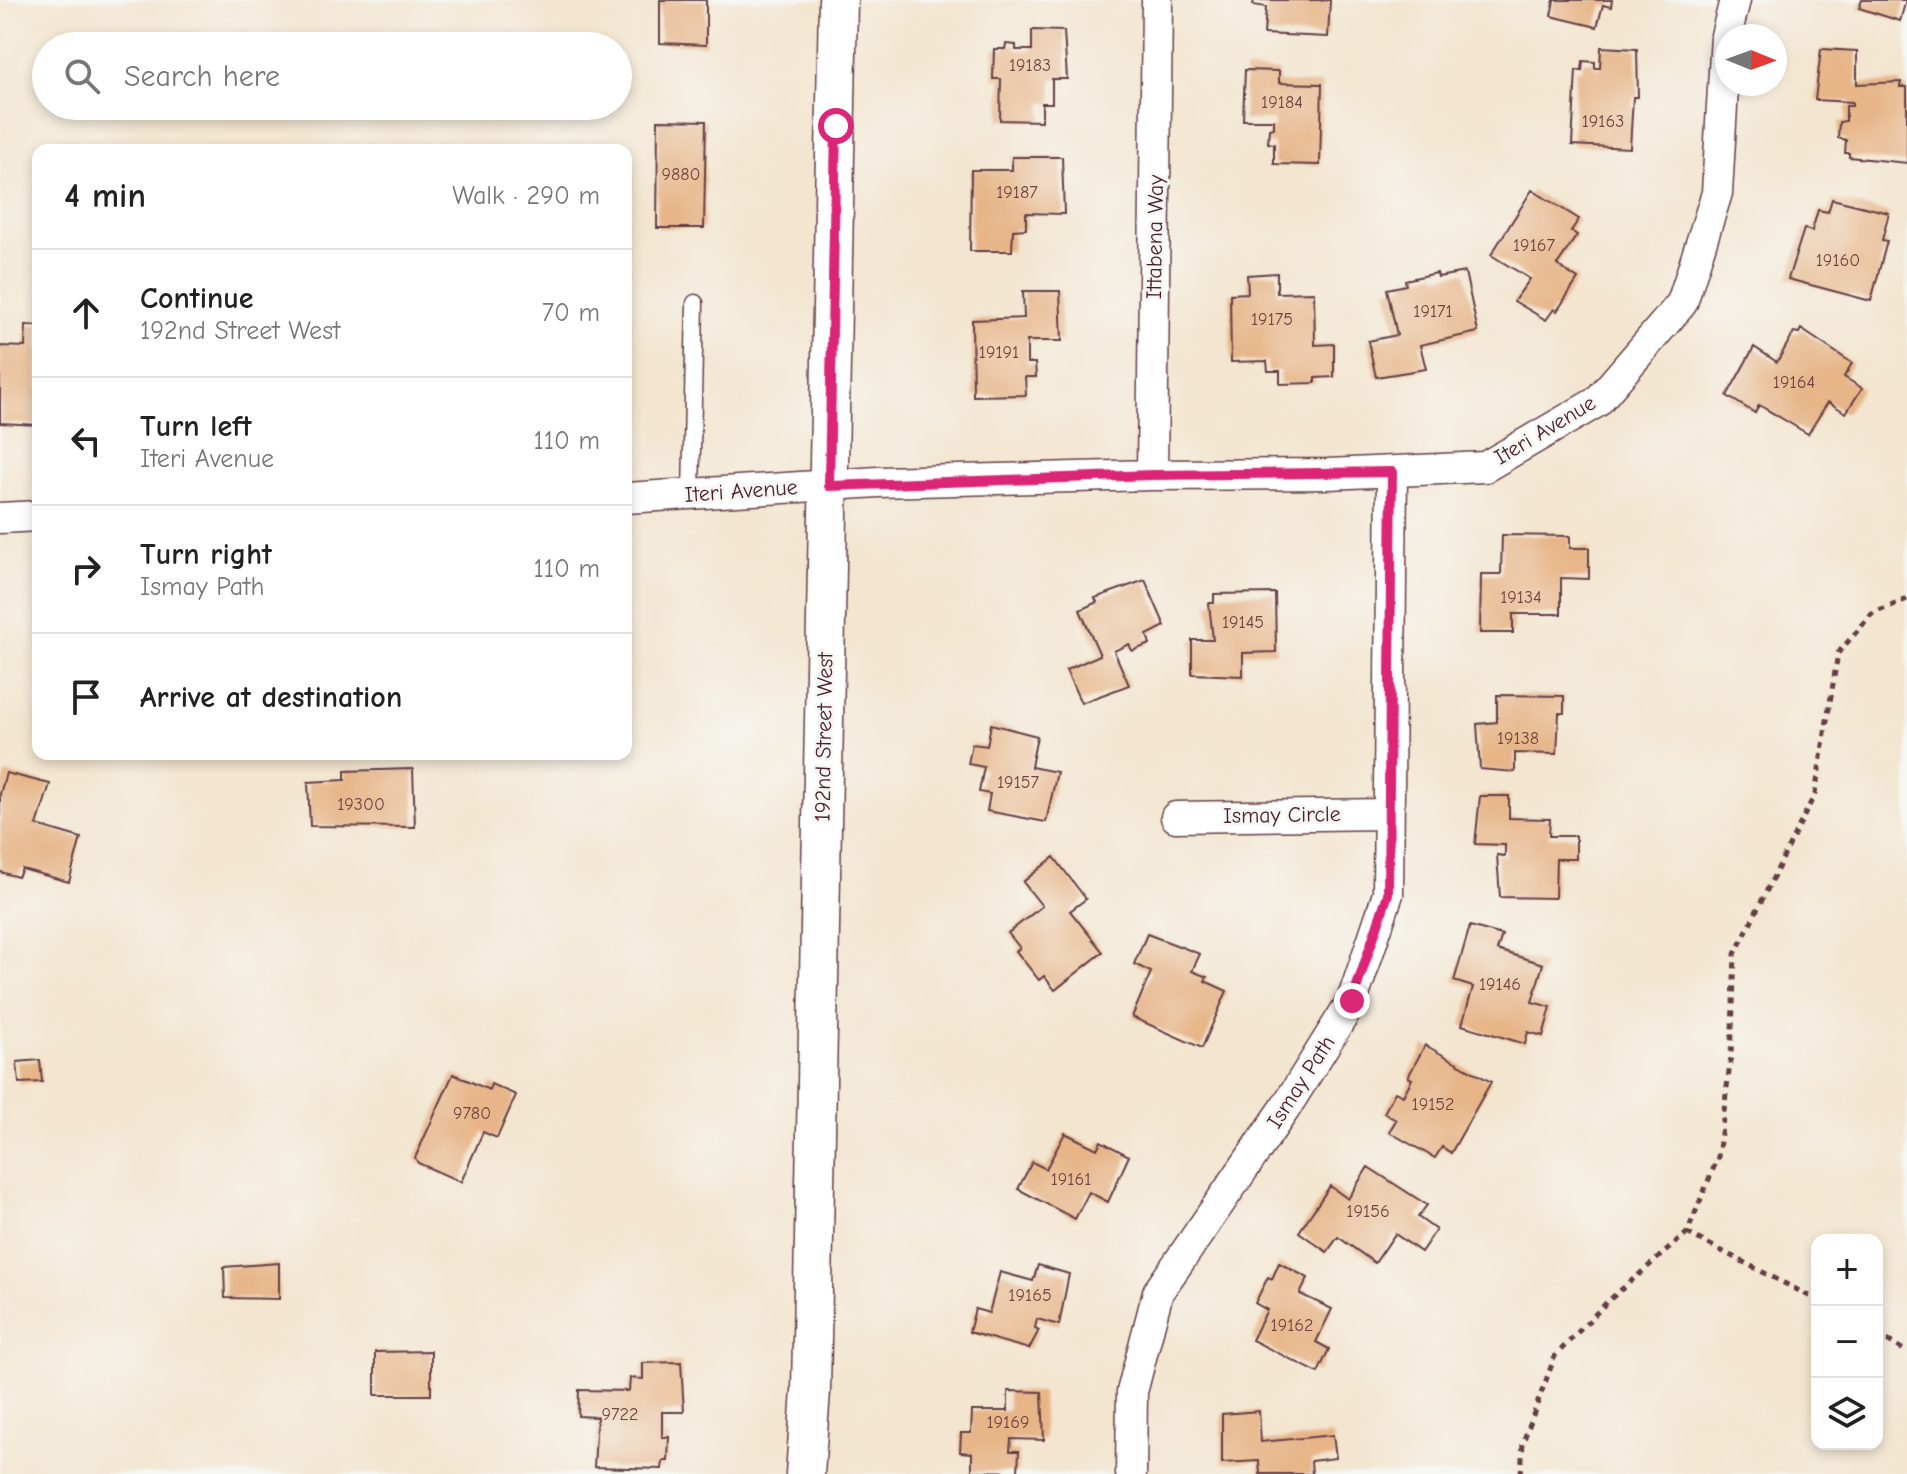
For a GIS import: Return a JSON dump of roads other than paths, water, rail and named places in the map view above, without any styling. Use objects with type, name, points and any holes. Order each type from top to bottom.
[{"type":"street","name":"192nd Street West","points":[[805,1474],[812,1350],[838,0]]},
{"type":"street","name":"Ittabena Way","points":[[1152,475],[1157,0]]},
{"type":"street","name":"Iteri Avenue","points":[[632,498],[829,486],[1485,467],[1597,402],[1682,303],[1717,193],[1726,36],[1735,0]]},
{"type":"street","name":"Ismay Path","points":[[1131,1474],[1132,1392],[1158,1292],[1284,1110],[1352,1001],[1388,894],[1392,472]]},
{"type":"street","points":[[0,518],[32,516]]},
{"type":"street","name":"Ismay Circle","points":[[1176,817],[1388,814]]},
{"type":"lane","points":[[691,495],[695,303]]}]
